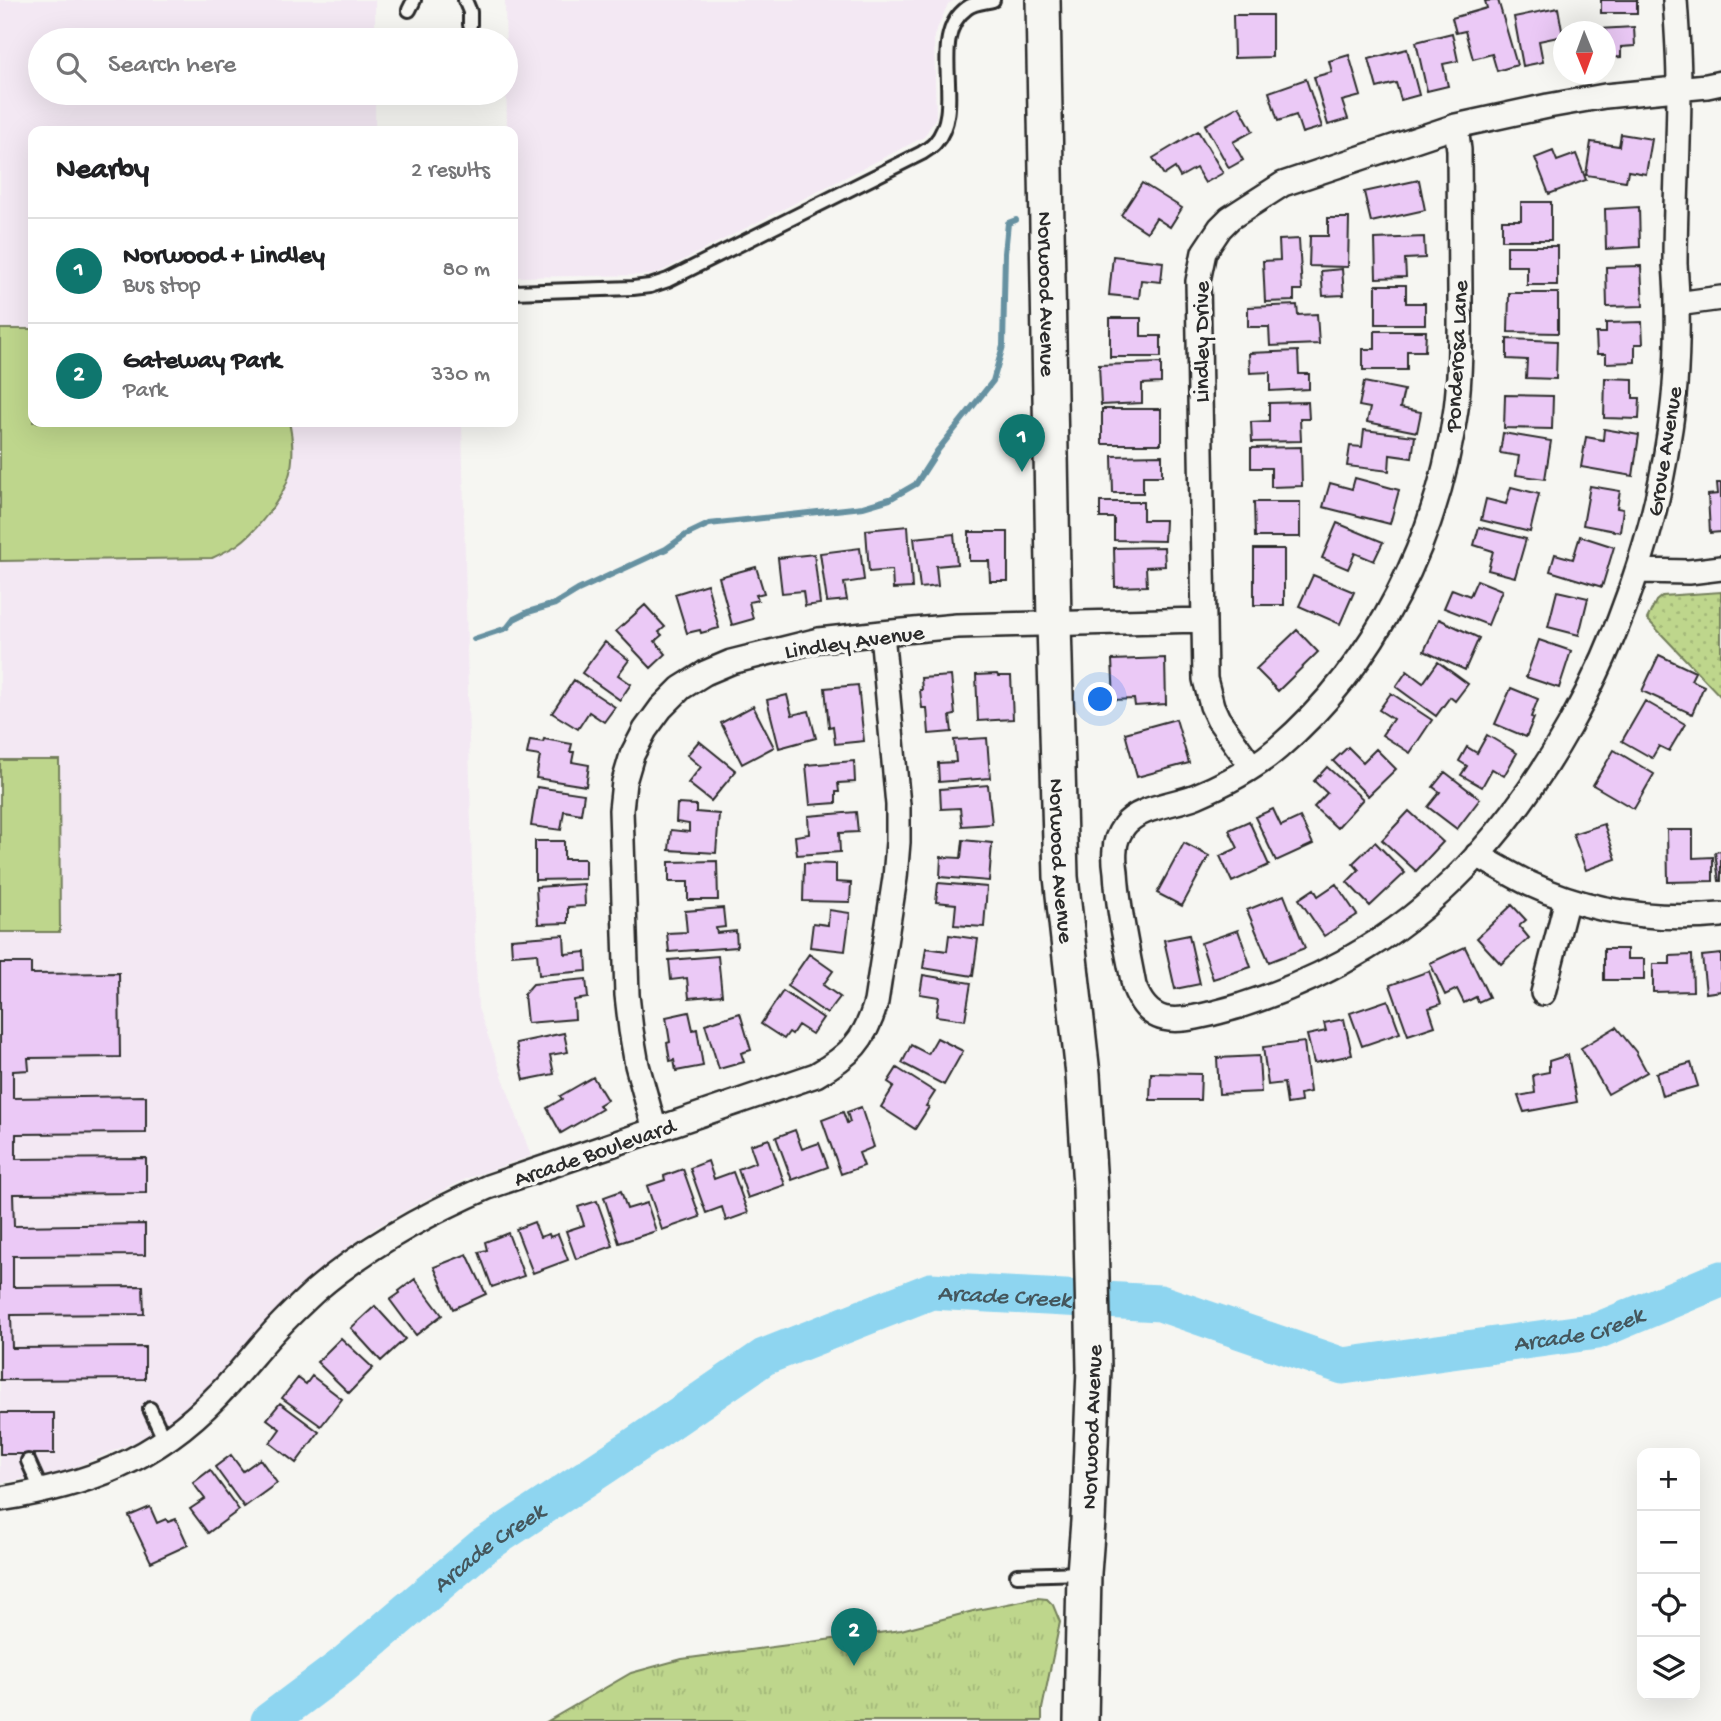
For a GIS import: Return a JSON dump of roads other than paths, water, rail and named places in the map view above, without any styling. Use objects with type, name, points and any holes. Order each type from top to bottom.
[{"type":"main road","name":"Norwood Avenue","points":[[1043,0],[1061,877],[1083,1074],[1090,1187],[1094,1369],[1084,1573],[1081,1721]]},
{"type":"street","name":"Grove Avenue","points":[[1477,855],[1544,768],[1579,709],[1610,645],[1638,571],[1658,496],[1669,440],[1676,369],[1679,88],[1675,0]]},
{"type":"street","name":"Lindley Drive","points":[[1252,767],[1218,719],[1205,679],[1198,281],[1204,252],[1215,234],[1230,218],[1283,184],[1456,126],[1605,96],[1721,83]]},
{"type":"street","name":"Ponderosa Lane","points":[[1456,126],[1459,150],[1460,350],[1454,420],[1437,501],[1417,554],[1392,606],[1372,639],[1338,685],[1300,728],[1276,750],[1223,784],[1194,797],[1136,815],[1125,824],[1118,836],[1115,855],[1118,902],[1138,995],[1156,1015],[1171,1020],[1184,1020],[1237,1007],[1289,989],[1369,947],[1413,916],[1477,855]]},
{"type":"street","points":[[1677,304],[1721,298]]},
{"type":"street","points":[[1638,571],[1689,572],[1721,568]]},
{"type":"street","name":"Lindley Avenue","points":[[655,1130],[637,1065],[627,995],[621,810],[624,782],[632,755],[661,708],[681,688],[705,673],[731,662],[819,640],[957,626],[1203,620]]},
{"type":"street","name":"Arcade Boulevard","points":[[0,1499],[42,1492],[86,1480],[119,1467],[165,1441],[218,1396],[272,1333],[316,1291],[398,1231],[488,1188],[816,1075],[838,1063],[849,1053],[866,1030],[876,1002],[898,842],[898,805],[882,633]]},
{"type":"street","points":[[1477,855],[1531,884],[1567,899],[1620,912],[1657,917],[1721,915]]},
{"type":"street","points":[[1543,993],[1567,899]]},
{"type":"lane","points":[[464,0],[470,12],[470,25]]},
{"type":"lane","points":[[518,292],[633,288],[668,280],[922,153],[934,144],[945,122],[948,106],[948,45],[952,24],[968,7],[993,0]]},
{"type":"lane","points":[[150,1409],[165,1441]]},
{"type":"lane","points":[[28,1461],[42,1492]]},
{"type":"lane","points":[[1017,1575],[1084,1573]]},
{"type":"waterway","points":[[474,639],[507,628],[514,619],[555,604],[578,590],[666,549],[709,524],[863,507],[890,499],[916,484],[938,450],[993,381],[1003,346],[1008,223],[1016,220]]},
{"type":"waterway","name":"Arcade Creek","points":[[269,1721],[341,1667],[482,1547],[764,1357],[931,1291],[1160,1303],[1343,1366],[1597,1331],[1721,1279]]},
{"type":"place","name":"Norwood + Lindley","points":[[1022,472]]},
{"type":"place","name":"Gateway Park","points":[[854,1666]]}]
